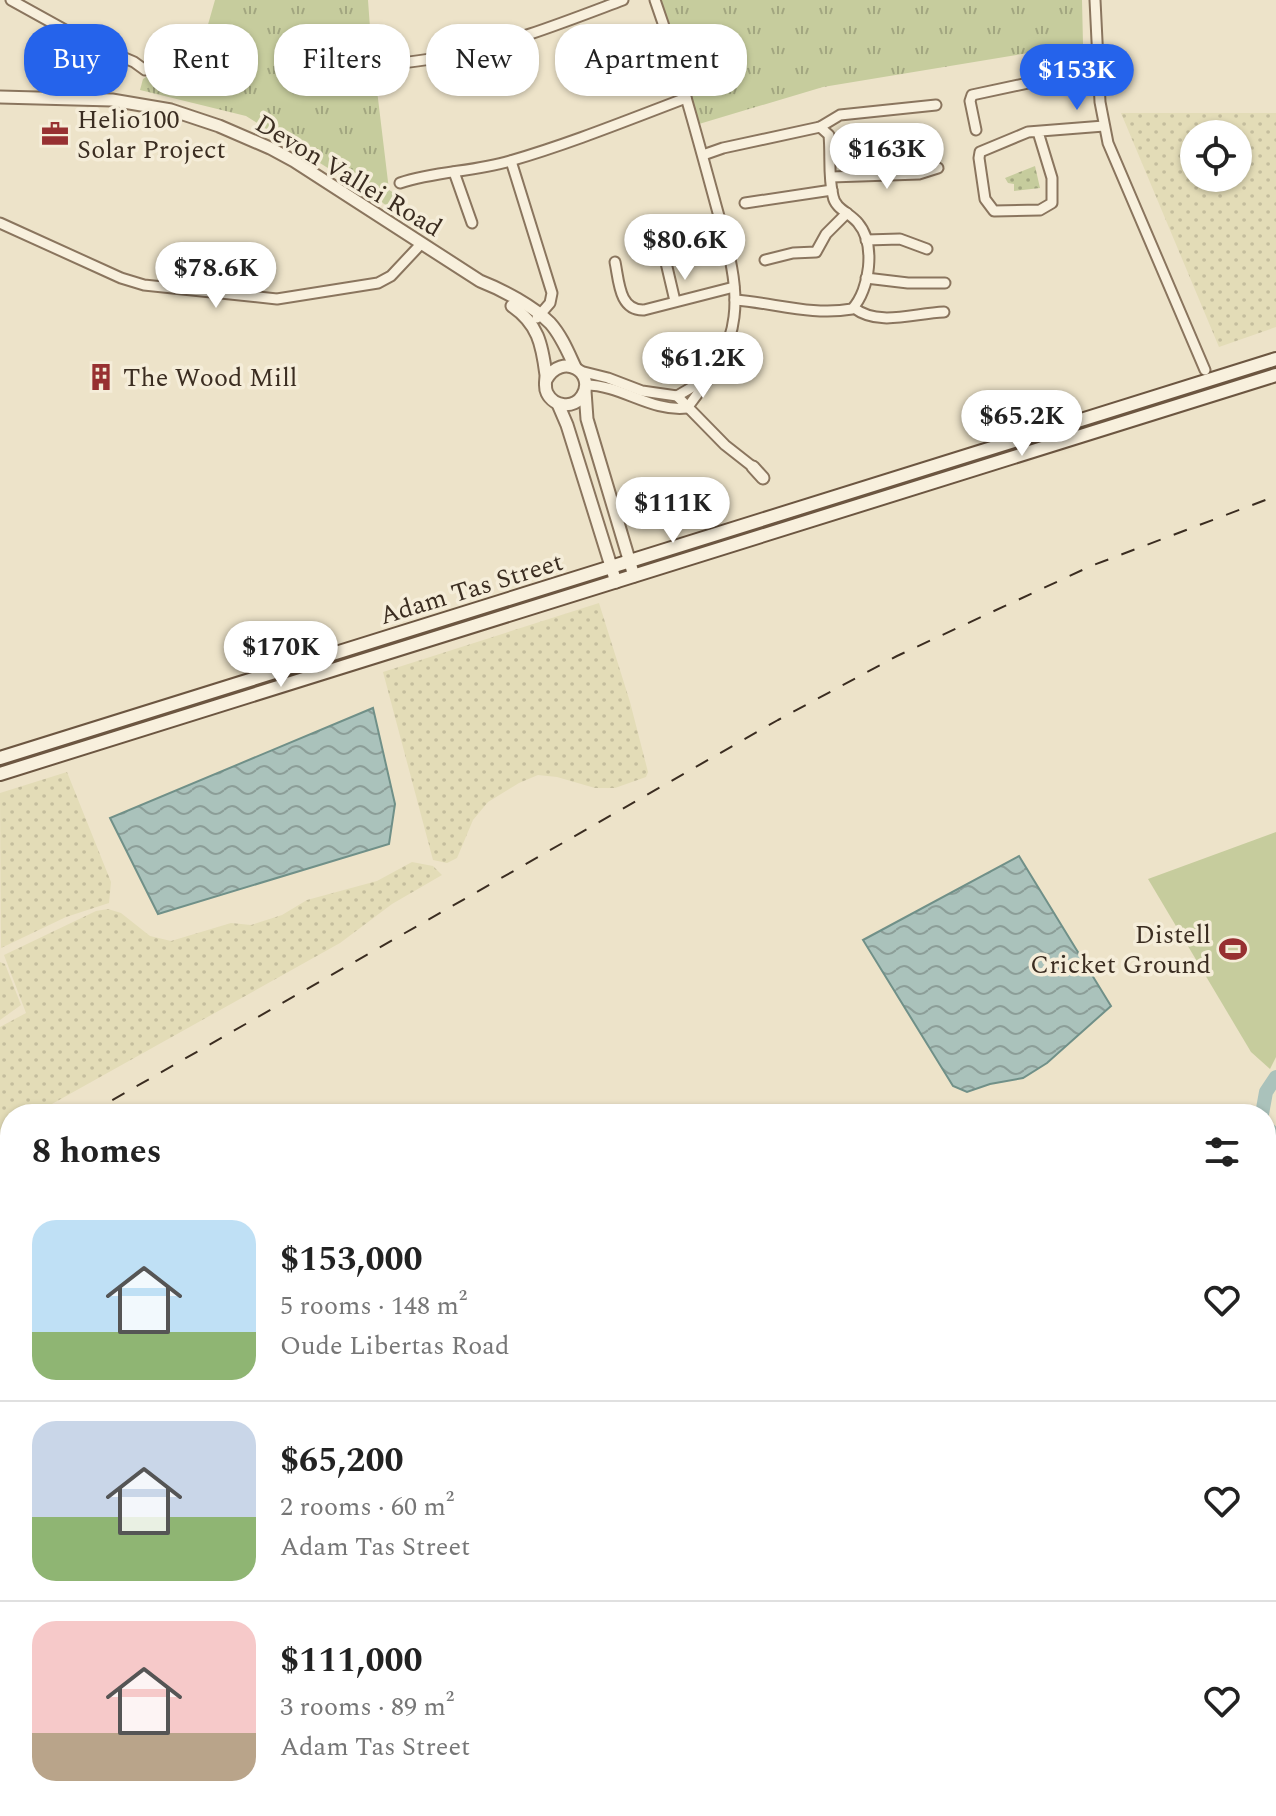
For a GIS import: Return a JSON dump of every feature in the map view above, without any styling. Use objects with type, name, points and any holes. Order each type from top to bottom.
[{"type":"main road","name":"Adam Tas Street","points":[[0,758],[1208,377],[1276,359]]},
{"type":"main road","name":"Adam Tas Street","points":[[0,774],[1276,375]]},
{"type":"street","points":[[11,0],[144,69]]},
{"type":"street","points":[[410,62],[451,56],[536,33],[623,0]]},
{"type":"street","points":[[585,388],[614,389],[657,406],[687,408],[720,363],[731,335],[734,287],[703,155],[655,0]]},
{"type":"street","points":[[1095,0],[1104,126],[1116,166],[1208,377],[1222,391]]},
{"type":"street","points":[[976,130],[970,101],[972,95],[1098,71]]},
{"type":"street","name":"Devon Vallei Road","points":[[0,97],[112,100],[195,117],[270,148],[480,281],[493,286],[536,318],[552,325],[577,369]]},
{"type":"street","points":[[400,183],[511,161],[686,98]]},
{"type":"street","points":[[703,155],[720,148],[820,127],[840,115],[936,105]]},
{"type":"street","points":[[1038,132],[1052,178],[1052,203],[1040,210],[994,211],[985,199],[979,154],[1025,133],[1104,126]]},
{"type":"street","points":[[820,127],[829,135],[834,201],[859,224],[869,255],[866,278],[854,308]]},
{"type":"street","points":[[511,161],[551,290],[550,303],[536,318],[547,394],[558,404],[567,425],[616,582]]},
{"type":"street","points":[[831,177],[919,174],[938,168]]},
{"type":"street","points":[[454,172],[472,223]]},
{"type":"street","points":[[745,203],[832,190]]},
{"type":"street","points":[[765,260],[793,253],[816,252],[826,234],[847,213]]},
{"type":"street","points":[[0,223],[138,284],[277,299],[378,283],[391,276],[421,244]]},
{"type":"street","points":[[866,240],[900,239],[927,249]]},
{"type":"street","points":[[663,250],[675,301]]},
{"type":"street","points":[[615,262],[626,304],[635,310],[734,287]]},
{"type":"street","points":[[866,278],[945,283]]},
{"type":"street","points":[[735,300],[766,302],[783,309],[826,312],[854,308],[876,319],[944,312]]},
{"type":"street","points":[[546,380],[561,366],[642,391],[677,396],[712,375]]},
{"type":"street","points":[[577,369],[585,388],[587,419],[634,576]]},
{"type":"street","points":[[1207,397],[1208,377]]},
{"type":"street","points":[[558,404],[577,402],[585,388]]},
{"type":"street","points":[[677,396],[763,478]]},
{"type":"shaded area","points":[[1121,113],[1276,113],[1276,327],[1219,347]]},
{"type":"shaded area","points":[[599,603],[630,702],[648,772],[646,777],[615,788],[595,788],[538,775],[488,802],[473,820],[457,858],[447,863],[433,860],[383,672]]},
{"type":"shaded area","points":[[67,772],[111,882],[109,903],[66,917],[1,948],[0,793]]},
{"type":"shaded area","points":[[412,862],[433,866],[442,875],[392,904],[340,943],[52,1104],[0,1104],[0,1027],[26,1013],[4,955],[96,911],[108,909],[121,913],[150,936],[171,941],[231,923],[251,925],[282,915],[307,900],[377,881]]},
{"type":"shaded area","points":[[0,962],[5,964],[21,1005],[0,1020]]},
{"type":"green space","points":[[215,0],[368,0],[370,24],[274,24],[274,96],[378,96],[389,190],[396,194],[389,207],[246,116],[164,96],[258,96],[258,24],[208,24]]},
{"type":"green space","points":[[661,0],[1082,0],[1083,44],[823,87],[699,124],[690,96],[747,96],[747,24],[668,24]]},
{"type":"green space","points":[[1035,166],[1040,188],[1014,191],[1014,184],[1008,183],[1005,178]]},
{"type":"green space","name":"Distell Cricket Ground","points":[[1276,832],[1276,1057],[1270,1069],[1251,1052],[1148,879]]},
{"type":"water","points":[[373,708],[395,804],[389,844],[158,914],[110,818]]},
{"type":"water","points":[[1019,856],[1111,1006],[1047,1063],[1023,1078],[967,1092],[953,1086],[863,940]]},
{"type":"waterway","points":[[1264,1104],[1266,1092],[1276,1077]]},
{"type":"railway","points":[[106,1104],[778,720],[897,656],[1091,566],[1276,496]]},
{"type":"place","name":"Helio100 Solar Project","points":[[55,134]]},
{"type":"place","name":"The Wood Mill","points":[[101,377]]},
{"type":"place","name":"Distell Cricket Ground","points":[[1233,949]]}]
